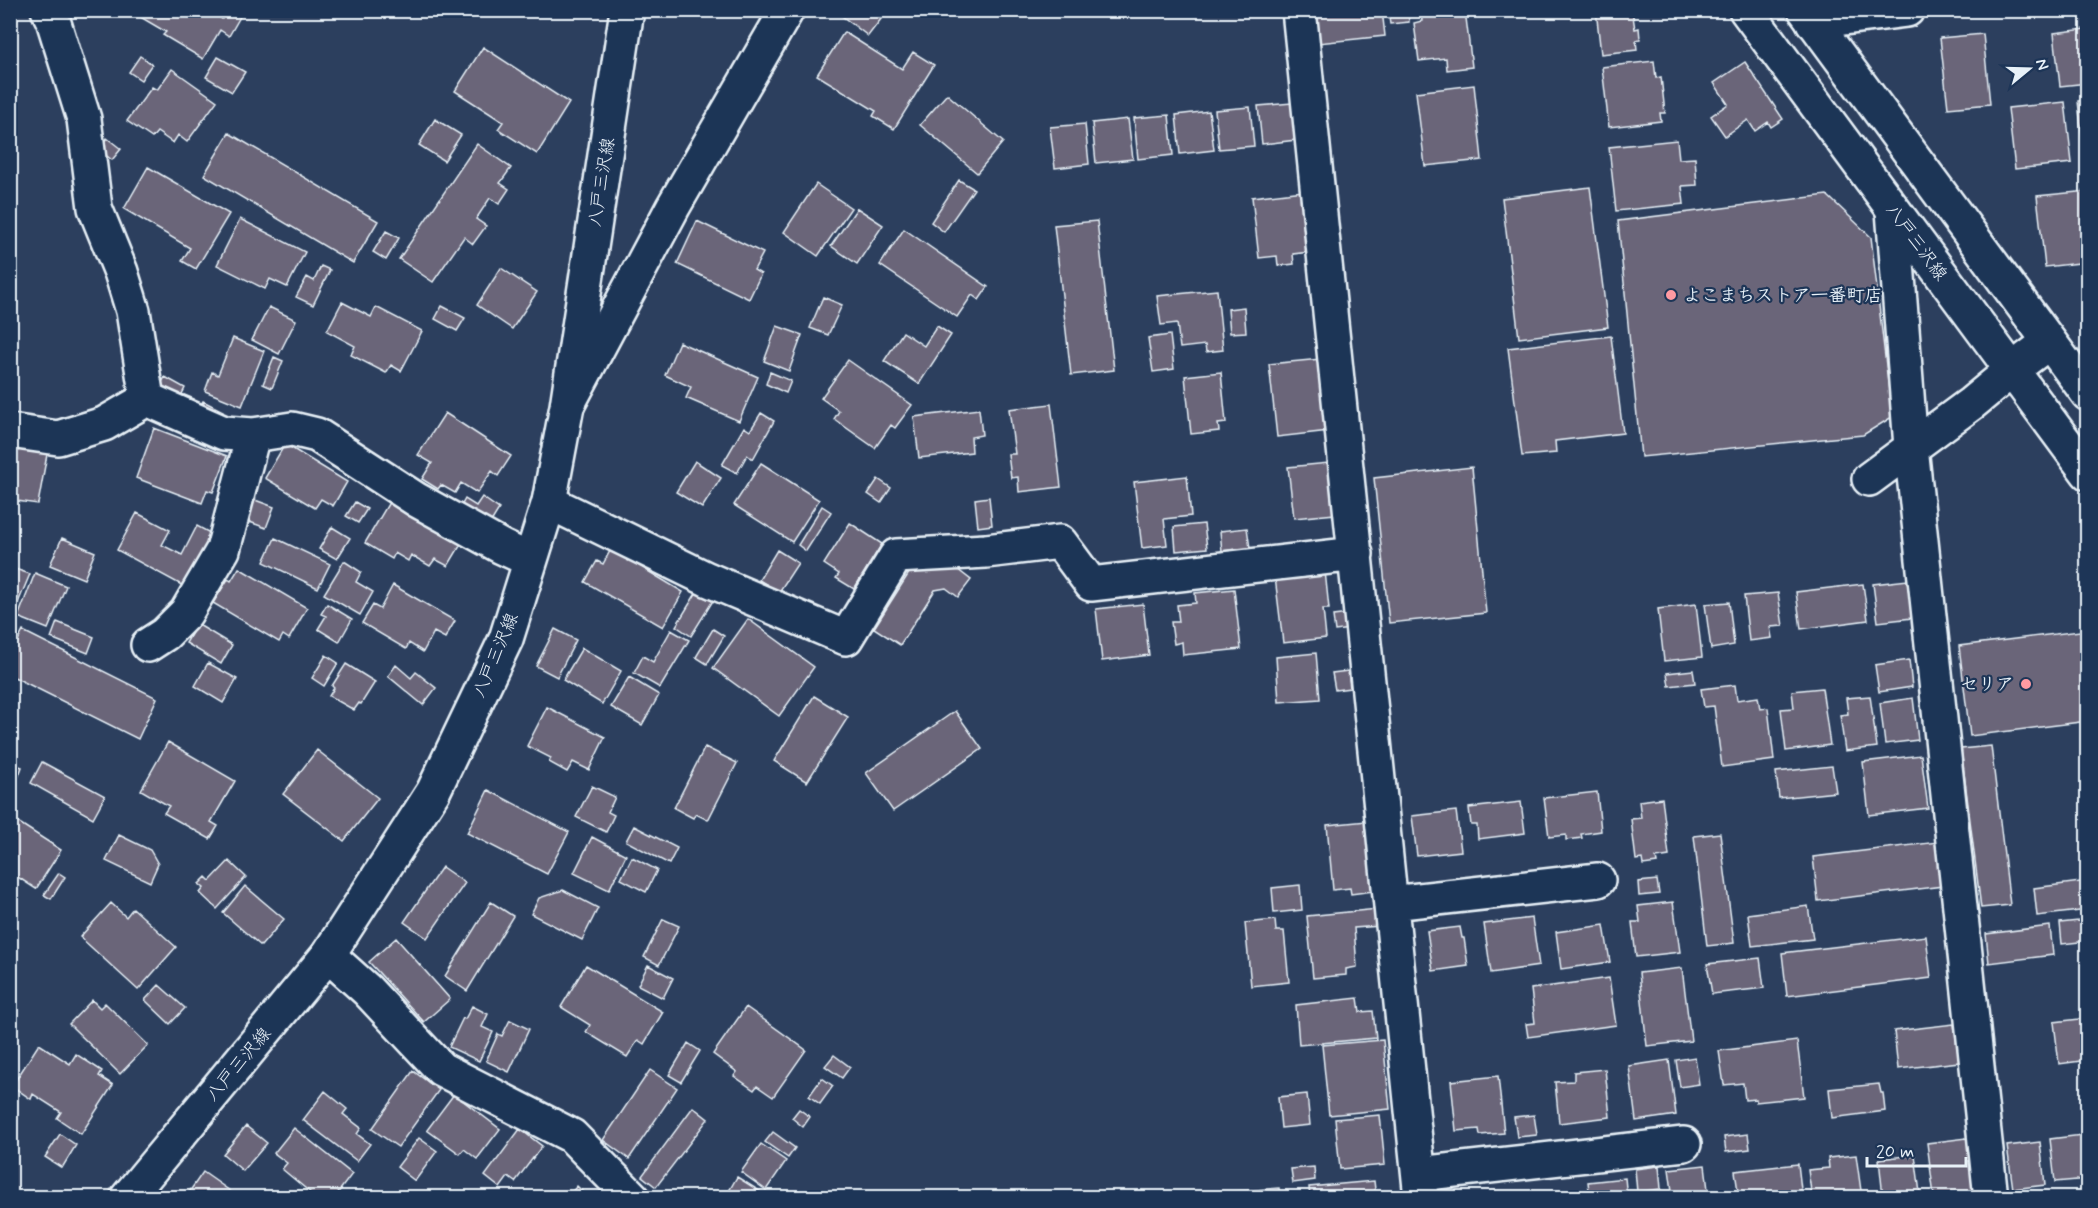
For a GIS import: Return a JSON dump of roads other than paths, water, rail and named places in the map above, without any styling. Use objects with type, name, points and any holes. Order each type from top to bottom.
[{"type":"street","points":[[48,10],[84,119],[95,208],[121,272],[133,312],[147,399]]},
{"type":"street","name":"八戸三沢線","points":[[127,1197],[328,955],[433,792],[506,639],[549,502],[567,406],[627,10]]},
{"type":"street","points":[[567,406],[673,207],[787,10]]},
{"type":"street","points":[[1299,10],[1420,1186],[1684,1144]]},
{"type":"street","name":"八戸三沢線","points":[[1746,10],[2088,473]]},
{"type":"street","points":[[1809,16],[1906,10]]},
{"type":"street","points":[[1809,16],[2088,394]]},
{"type":"street","points":[[1893,210],[1911,447],[1991,1197]]},
{"type":"street","points":[[1869,478],[1972,404],[2049,342]]},
{"type":"street","points":[[10,431],[58,438],[104,424],[147,399]]},
{"type":"street","points":[[147,399],[224,433],[253,435],[291,429],[317,435],[417,500],[530,560]]},
{"type":"street","points":[[148,645],[165,634],[186,613],[223,550],[253,435]]},
{"type":"street","points":[[549,502],[707,579],[846,638],[896,556],[986,551],[1060,542],[1091,584],[1356,554]]},
{"type":"street","points":[[1392,903],[1598,880]]},
{"type":"street","points":[[328,955],[367,990],[441,1069],[572,1136],[633,1197]]},
{"type":"place","name":"よこまちストア一番町店","points":[[1671,295]]},
{"type":"place","name":"セリア","points":[[2026,684]]}]
